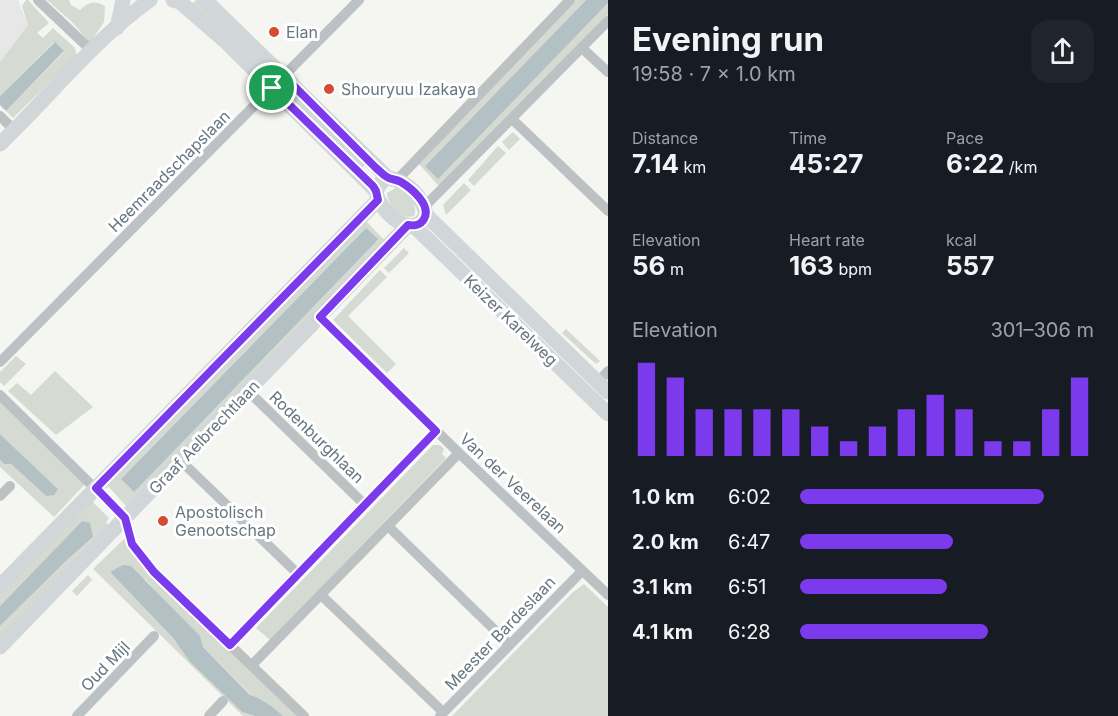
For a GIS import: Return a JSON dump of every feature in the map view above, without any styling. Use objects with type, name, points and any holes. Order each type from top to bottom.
[{"type":"street","points":[[38,0],[92,51]]},
{"type":"street","points":[[117,28],[123,0]]},
{"type":"street","points":[[0,144],[92,51],[150,0]]},
{"type":"street","points":[[173,0],[180,2],[225,41],[377,195]]},
{"type":"street","points":[[205,0],[393,179]]},
{"type":"street","name":"Heemraadschapslaan","points":[[0,362],[360,0]]},
{"type":"street","points":[[0,586],[377,195],[382,181],[393,179],[570,0]]},
{"type":"street","points":[[425,211],[608,21]]},
{"type":"street","points":[[582,48],[608,72]]},
{"type":"street","points":[[0,116],[14,130]]},
{"type":"street","points":[[512,119],[608,211]]},
{"type":"street","name":"Keizer Karelweg","points":[[393,179],[410,188],[425,211],[605,382]]},
{"type":"street","name":"Keizer Karelweg","points":[[377,195],[395,220],[411,226],[608,414]]},
{"type":"street","name":"Graaf Aelbrechtlaan","points":[[0,647],[320,317],[411,226],[423,221],[425,211]]},
{"type":"street","name":"Van der Veerelaan","points":[[320,317],[608,595]]},
{"type":"street","name":"Rodenburghlaan","points":[[248,392],[365,505]]},
{"type":"street","points":[[0,395],[125,518],[132,544],[154,572],[304,716]]},
{"type":"street","points":[[230,645],[436,431]]},
{"type":"street","points":[[252,665],[459,453]]},
{"type":"street","points":[[181,461],[298,574]]},
{"type":"street","points":[[0,496],[10,486]]},
{"type":"street","points":[[388,526],[509,644]]},
{"type":"street","name":"Meester Bardeslaan","points":[[441,714],[582,571]]},
{"type":"street","points":[[321,595],[441,714]]},
{"type":"street","name":"Oud Mijl","points":[[78,715],[154,636]]},
{"type":"street","points":[[209,716],[223,701]]},
{"type":"shaded area","points":[[0,0],[18,0],[28,25],[0,62]]},
{"type":"shaded area","points":[[26,0],[49,23],[37,33],[43,38],[53,28],[75,48],[77,56],[13,118],[6,111],[64,52],[54,42],[0,96],[0,62],[28,25],[22,6]]},
{"type":"shaded area","points":[[47,0],[69,0],[71,5],[80,10],[92,3],[101,4],[105,6],[104,22],[90,43],[73,23]]},
{"type":"shaded area","points":[[199,0],[274,72],[270,78],[191,5]]},
{"type":"shaded area","points":[[574,0],[586,0],[425,166],[438,178],[608,3],[608,15],[464,165],[441,185],[438,185],[418,163]]},
{"type":"shaded area","points":[[586,0],[608,0],[608,3],[438,179],[425,166]]},
{"type":"shaded area","points":[[55,42],[64,51],[6,111],[0,105],[0,96]]},
{"type":"shaded area","points":[[296,94],[366,164],[361,169],[290,96]]},
{"type":"shaded area","points":[[513,132],[520,139],[509,150],[502,142]]},
{"type":"shaded area","points":[[498,146],[506,153],[474,186],[468,180]]},
{"type":"shaded area","points":[[464,183],[471,190],[446,215],[443,205]]},
{"type":"shaded area","points":[[396,188],[404,192],[413,202],[414,216],[404,216],[392,207],[387,193]]},
{"type":"shaded area","points":[[366,221],[386,242],[126,506],[108,486]],"holes":[[[366,228],[372,246],[133,491],[121,479]]]},
{"type":"shaded area","points":[[366,228],[378,239],[372,246],[134,492],[121,479]]},
{"type":"shaded area","points":[[404,248],[409,253],[389,273],[384,268]]},
{"type":"shaded area","points":[[380,270],[387,277],[348,316],[396,364],[387,373],[333,320]]},
{"type":"shaded area","points":[[566,329],[600,361],[596,364],[562,333]]},
{"type":"shaded area","points":[[16,356],[26,364],[4,386],[0,382],[0,372]]},
{"type":"shaded area","points":[[55,371],[93,407],[56,435],[8,391],[17,383],[31,395]]},
{"type":"shaded area","points":[[0,400],[87,482],[54,517],[0,467],[0,460],[4,464],[11,464],[46,496],[58,489],[0,434]]},
{"type":"shaded area","points":[[0,434],[58,489],[54,495],[46,496],[11,464],[4,464],[0,460]]},
{"type":"shaded area","points":[[433,445],[440,445],[444,449],[442,454],[446,458],[270,640],[256,628]]},
{"type":"shaded area","points":[[92,501],[109,518],[106,522],[111,528],[0,642],[0,626],[93,537],[82,521],[0,606],[0,592]]},
{"type":"shaded area","points":[[82,521],[90,523],[93,537],[0,626],[0,606]]},
{"type":"shaded area","points":[[125,538],[299,716],[283,716],[251,695],[203,647],[146,580],[120,568],[110,572],[173,638],[190,662],[242,712],[255,716],[243,716],[93,569]]},
{"type":"shaded area","points":[[123,565],[131,566],[200,636],[203,647],[250,695],[263,701],[283,716],[255,716],[242,712],[190,662],[173,638],[110,572]]},
{"type":"shaded area","points":[[88,575],[92,580],[77,596],[72,591]]},
{"type":"shaded area","points":[[584,584],[608,607],[608,716],[452,716],[572,593]]},
{"type":"place","name":"Elan","points":[[274,32]]},
{"type":"place","name":"Shouryuu Izakaya","points":[[329,89]]},
{"type":"place","name":"Apostolisch Genootschap","points":[[163,521]]},
{"type":"route","points":[[284,76],[376,168],[388,178],[397,180],[410,188],[425,206],[426,215],[423,221],[414,226],[408,225],[320,317],[436,431],[230,645],[154,572],[132,544],[125,518],[96,488],[378,200],[373,186],[272,88],[284,76]]}]
